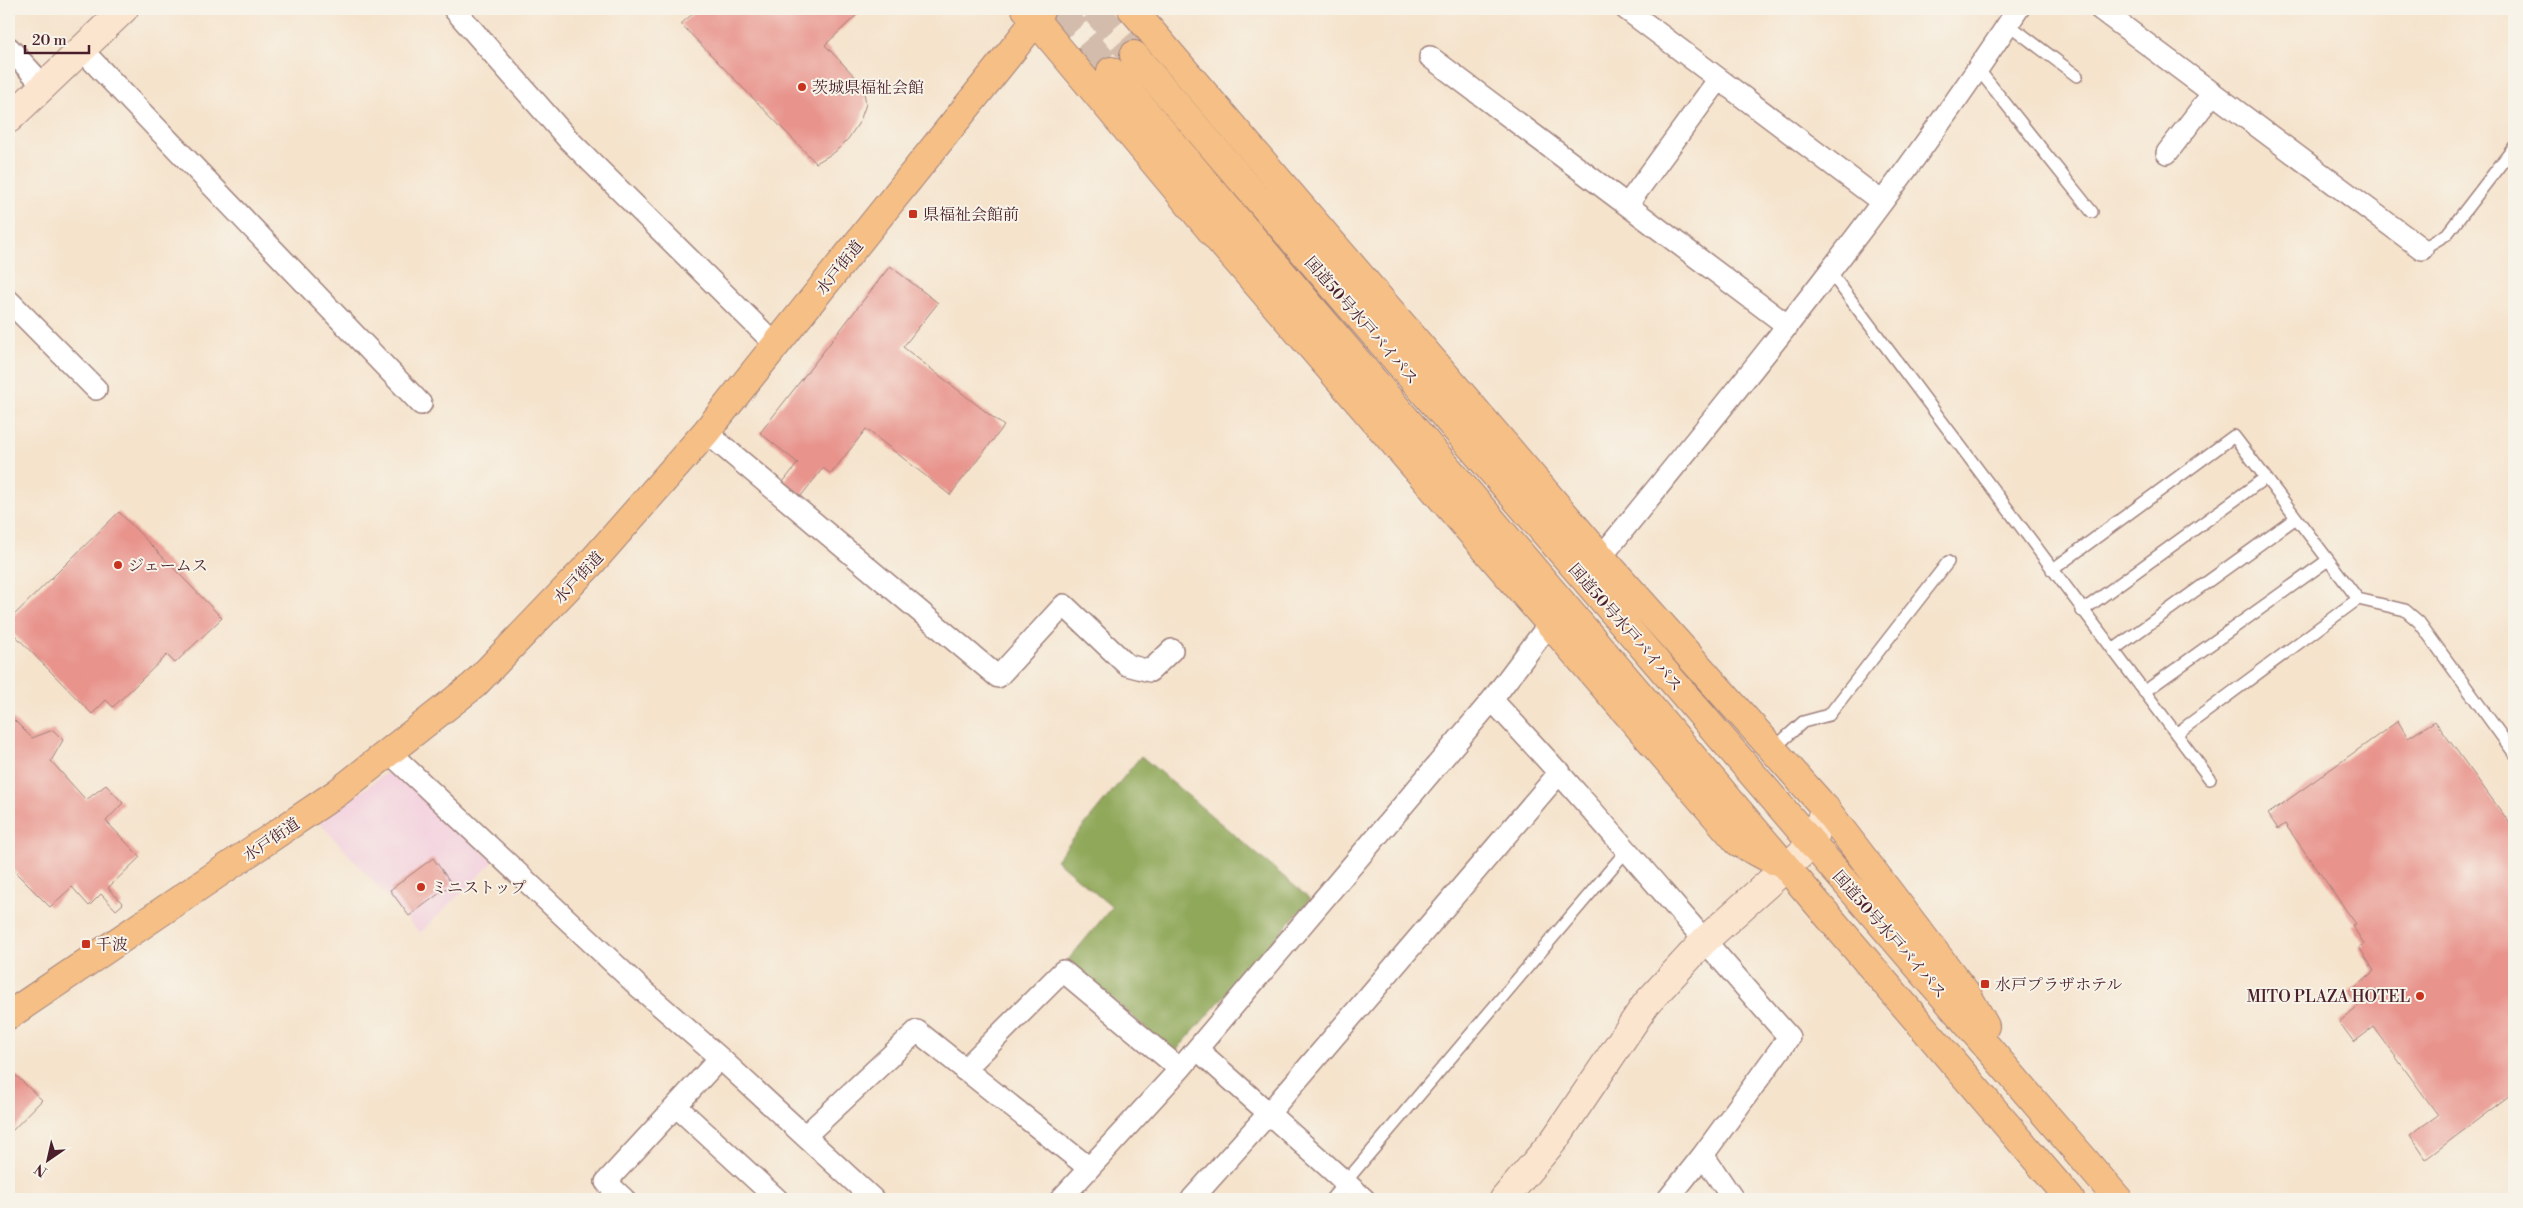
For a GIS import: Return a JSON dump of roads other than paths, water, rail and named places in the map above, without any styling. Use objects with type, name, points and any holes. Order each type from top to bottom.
[{"type":"main road","points":[[1132,9],[1601,557],[1825,808],[1966,993],[2015,1079]]},
{"type":"main road","name":"水戸街道","points":[[9,1015],[307,814],[390,753],[481,678],[591,563],[706,432],[1038,12]]},
{"type":"main road","points":[[1038,12],[1218,239],[1738,842],[1786,868]]},
{"type":"main road","name":"国道50号水戸バイパス","points":[[1134,55],[2118,1199]]},
{"type":"main road","name":"国道50号水戸バイパス","points":[[1111,71],[1786,868],[2070,1199]]},
{"type":"street","points":[[9,119],[124,9]]},
{"type":"street","points":[[454,9],[568,139],[776,345]]},
{"type":"street","points":[[1626,9],[1882,202]]},
{"type":"street","points":[[2100,9],[2422,249]]},
{"type":"street","points":[[1601,557],[1830,272],[1978,69],[2013,16]]},
{"type":"street","points":[[9,48],[44,86]]},
{"type":"street","points":[[82,50],[421,404]]},
{"type":"street","points":[[1430,57],[1788,326]]},
{"type":"street","points":[[1626,205],[1718,79]]},
{"type":"street","points":[[2167,153],[2213,93]]},
{"type":"street","points":[[9,301],[96,389]]},
{"type":"street","points":[[706,432],[998,676],[1064,605],[1127,666],[1150,671],[1172,650]]},
{"type":"street","points":[[1060,1199],[1180,1069],[1492,700],[1550,623]]},
{"type":"street","points":[[1492,700],[1560,772],[1704,941],[1789,1037],[1703,1155],[1668,1199]]},
{"type":"street","points":[[390,753],[638,987],[806,1135],[873,1199]]},
{"type":"street","points":[[1192,1199],[1269,1113],[1560,772]]},
{"type":"street","points":[[1504,1199],[1555,1139],[1646,1004],[1704,941],[1812,844],[1825,808]]},
{"type":"street","points":[[964,1070],[1062,971],[1180,1069]]},
{"type":"street","points":[[806,1135],[917,1031],[1089,1168]]},
{"type":"street","points":[[1197,1049],[1364,1199]]},
{"type":"street","points":[[624,1199],[606,1182],[677,1107],[720,1058]]},
{"type":"street","points":[[677,1107],[776,1199]]},
{"type":"street","points":[[1703,1155],[1733,1199]]},
{"type":"lane","points":[[2013,16],[2076,76]]},
{"type":"lane","points":[[1978,69],[2092,212]]},
{"type":"lane","points":[[2422,249],[2447,234],[2514,147]]},
{"type":"lane","points":[[1830,272],[2082,611],[2210,779]]},
{"type":"lane","points":[[2052,570],[2234,436],[2358,599],[2405,610],[2419,622],[2514,753]]},
{"type":"lane","points":[[2082,611],[2265,478]]},
{"type":"lane","points":[[2112,650],[2296,518]]},
{"type":"lane","points":[[2144,692],[2328,560]]},
{"type":"lane","points":[[1773,749],[1803,722],[1829,715],[1948,562]]},
{"type":"lane","points":[[2176,734],[2358,599]]},
{"type":"lane","points":[[1331,1199],[1346,1184],[1627,850]]},
{"type":"tunnel","points":[[1058,9],[1111,71]]},
{"type":"tunnel","points":[[1094,9],[1134,55]]},
{"type":"place","name":"茨城県福祉会館","points":[[802,87]]},
{"type":"place","name":"県福祉会館前","points":[[913,214]]},
{"type":"place","name":"ジェームス","points":[[118,565]]},
{"type":"place","name":"ミニストップ","points":[[421,887]]},
{"type":"place","name":"千波","points":[[86,944]]},
{"type":"place","name":"水戸プラザホテル","points":[[1985,984]]},
{"type":"place","name":"MITO PLAZA HOTEL","points":[[2420,996]]}]
